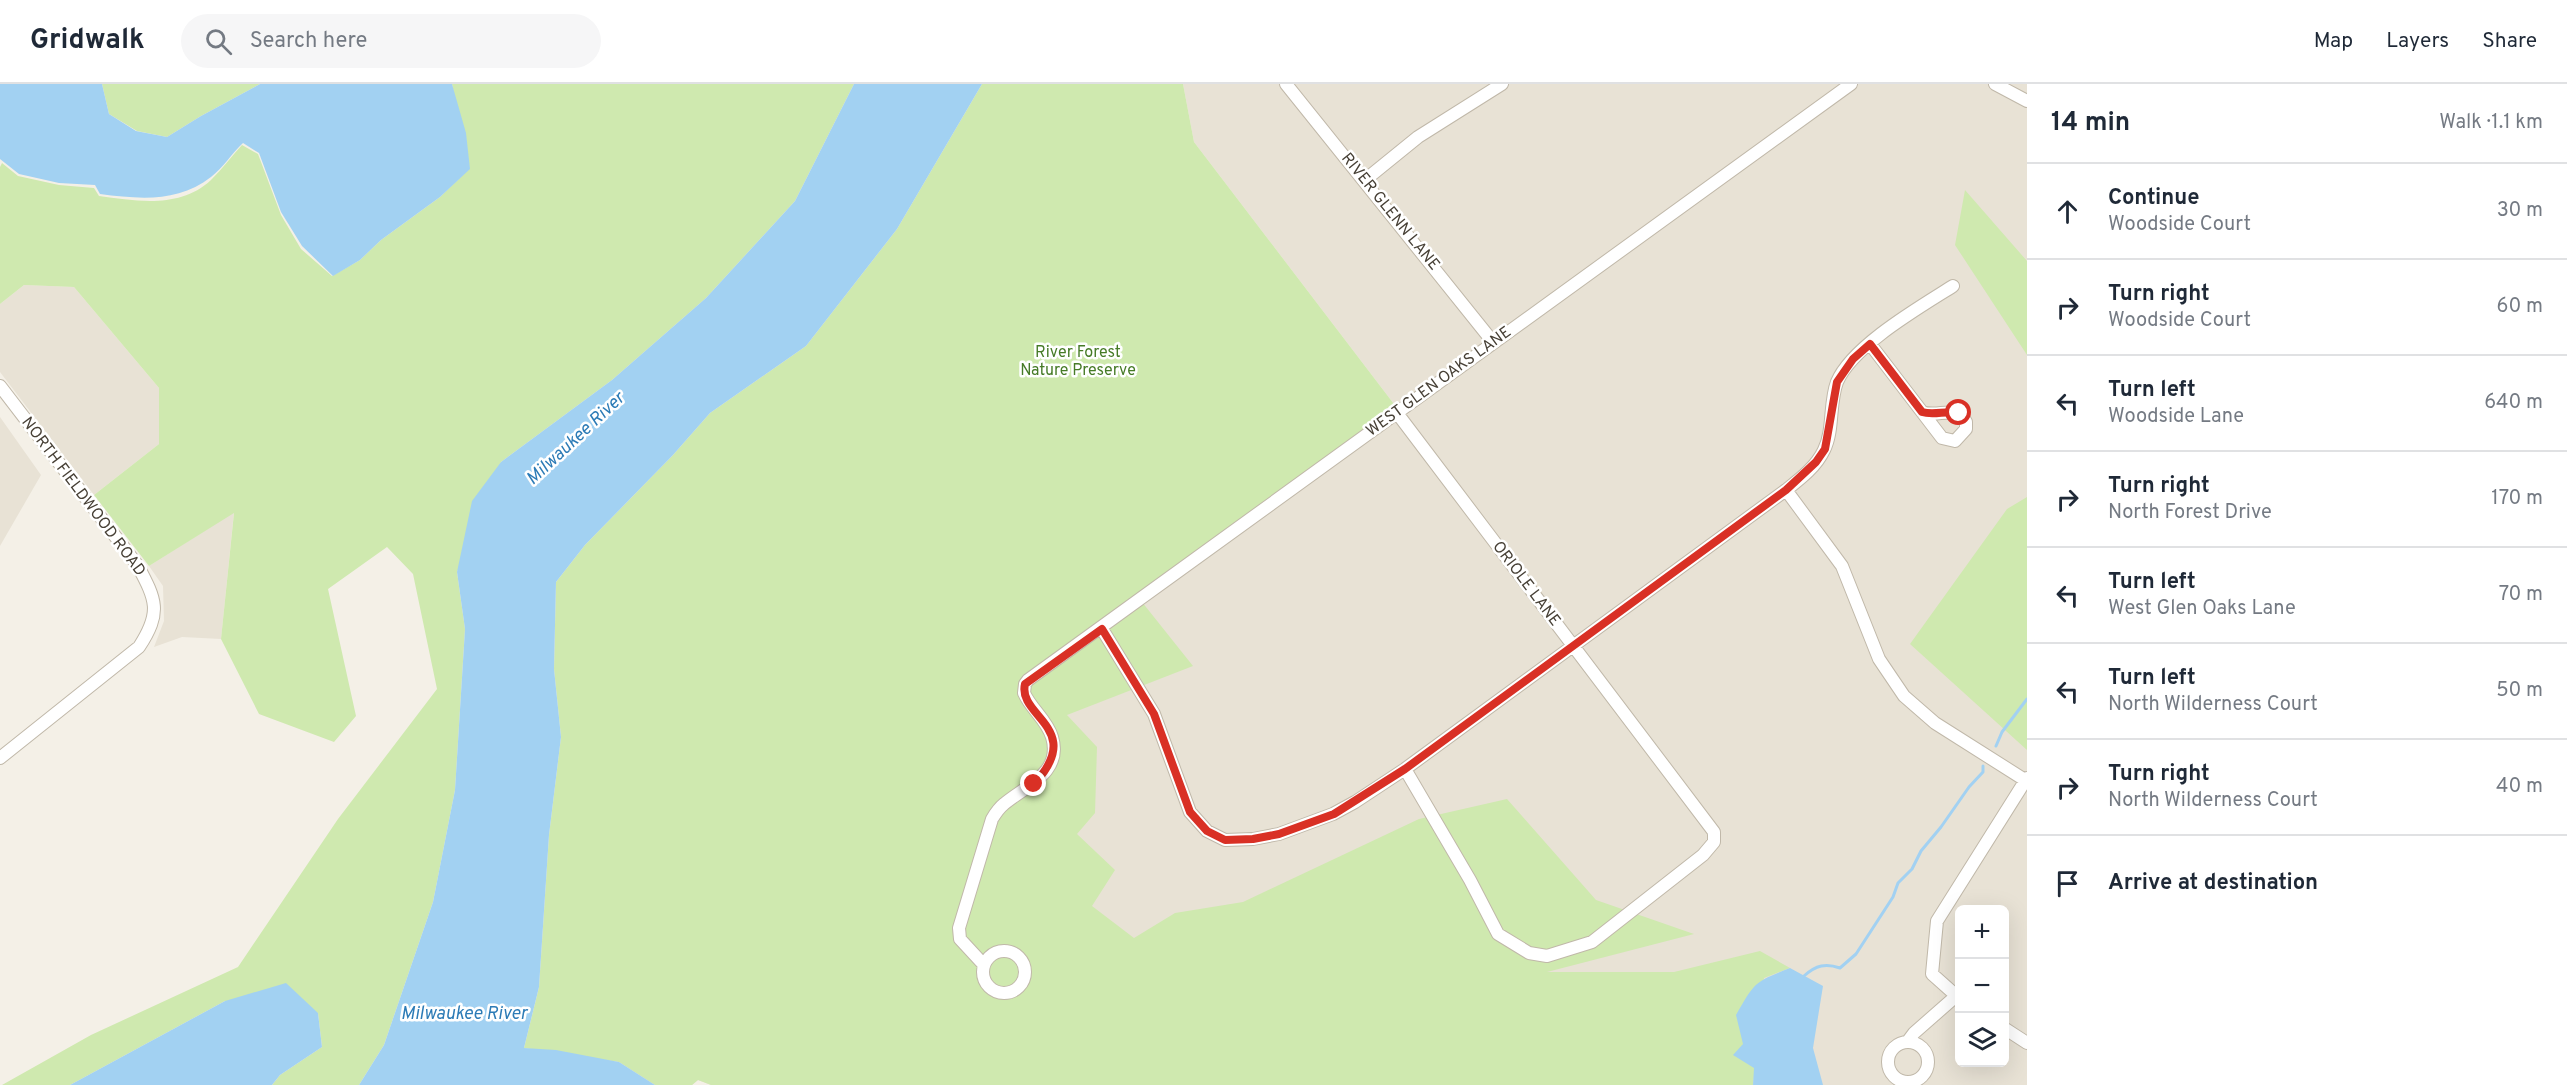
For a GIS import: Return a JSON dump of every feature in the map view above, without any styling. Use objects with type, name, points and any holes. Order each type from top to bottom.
[{"type":"street","name":"RIVER GLENN LANE","points":[[1286,84],[1493,342]]},
{"type":"street","points":[[1365,180],[1418,137],[1502,84]]},
{"type":"street","name":"WEST GLEN OAKS LANE","points":[[984,965],[960,939],[959,928],[992,819],[1002,805],[1034,784],[1049,769],[1053,753],[1052,738],[1046,725],[1024,693],[1028,680],[1102,629],[1493,342],[1851,84]]},
{"type":"street","points":[[1995,84],[2027,101]]},
{"type":"street","points":[[1102,629],[1154,714],[1190,812],[1207,831],[1225,840],[1253,839],[1279,834],[1334,814],[1405,769],[1786,490],[1816,462],[1825,449],[1837,382],[1853,359],[1902,319],[1953,286]]},
{"type":"street","points":[[1870,344],[1922,412]]},
{"type":"street","name":"NORTH FIELDWOOD ROAD","points":[[0,387],[4,400],[138,566],[153,595],[154,613],[150,630],[139,646],[0,758]]},
{"type":"street","name":"ORIOLE LANE","points":[[1397,413],[1714,832],[1714,842],[1703,855],[1592,942],[1547,956],[1529,953],[1498,934],[1470,880],[1405,769]]},
{"type":"street","points":[[1786,490],[1842,566],[1879,659],[1904,696],[1935,723],[2026,779],[1937,921],[1932,974],[1955,996]]},
{"type":"street","points":[[1908,1041],[1914,1033],[1955,1000]]},
{"type":"street","points":[[2009,1031],[2027,1042]]},
{"type":"shaded area","points":[[1183,84],[2027,84],[2027,1085],[711,1085],[698,1080],[692,1085],[655,1085],[619,1062],[557,1050],[1137,610],[1337,462],[1397,408],[1194,142]]},
{"type":"shaded area","points":[[24,285],[74,287],[159,388],[159,444],[94,495],[0,372],[0,304]]},
{"type":"shaded area","points":[[0,417],[41,475],[0,546]]},
{"type":"shaded area","points":[[234,512],[221,639],[182,637],[154,647],[164,621],[163,586],[149,566]]},
{"type":"green space","points":[[102,84],[260,84],[167,137],[137,131],[109,114]]},
{"type":"green space","points":[[452,84],[854,84],[795,201],[706,298],[612,380],[501,462],[457,572],[465,629],[455,790],[433,902],[384,1045],[359,1085],[272,1085],[280,1075],[322,1047],[318,1013],[225,1001],[70,1085],[2,1085],[91,1035],[238,967],[338,819],[437,689],[413,574],[387,547],[328,589],[356,716],[334,742],[259,714],[221,639],[234,513],[149,566],[94,495],[159,444],[159,388],[74,287],[24,285],[0,304],[0,167],[2,163],[18,176],[59,185],[94,188],[99,196],[158,201],[186,195],[199,189],[211,180],[242,145],[258,154],[281,215],[301,249],[332,276],[360,260],[381,240],[440,197],[469,169]]},
{"type":"green space","name":"River Forest Nature Preserve","points":[[982,84],[1183,84],[1194,142],[1397,408],[1138,597],[1193,666],[1067,715],[1097,747],[1095,813],[1077,834],[1115,870],[1092,906],[1134,938],[1175,913],[1243,902],[1419,819],[1507,799],[1596,900],[1694,934],[1547,972],[1674,972],[1760,951],[1790,968],[1764,978],[1753,1085],[711,1085],[698,1080],[692,1085],[655,1085],[619,1062],[524,1048],[539,987],[549,835],[561,737],[554,669],[556,582],[585,545],[673,455],[710,413],[806,346],[897,229]]},
{"type":"green space","points":[[1965,190],[2027,261],[2027,355],[1955,245]]},
{"type":"green space","points":[[2027,497],[2027,750],[1910,644],[2007,509]]},
{"type":"water","points":[[0,84],[102,84],[109,114],[136,131],[167,137],[260,84],[452,84],[466,133],[470,169],[440,197],[381,240],[360,260],[333,276],[302,246],[281,212],[259,153],[243,143],[215,173],[185,191],[144,198],[100,194],[95,185],[59,183],[19,174],[0,159]]},
{"type":"water","name":"Milwaukee River","points":[[854,84],[982,84],[897,229],[806,346],[710,413],[673,455],[585,545],[556,582],[554,669],[561,737],[549,835],[539,987],[524,1048],[556,1050],[619,1062],[655,1085],[359,1085],[384,1045],[433,902],[455,790],[465,629],[457,572],[472,501],[501,462],[612,380],[706,298],[795,201]]},
{"type":"water","points":[[1790,968],[1823,986],[1813,1048],[1823,1085],[1753,1085],[1754,1068],[1733,1055],[1743,1044],[1736,1015],[1757,984]]},
{"type":"water","points":[[286,983],[318,1013],[322,1047],[280,1075],[272,1085],[70,1085],[225,1001]]},
{"type":"waterway","points":[[1996,746],[2002,732],[2027,699]]},
{"type":"waterway","points":[[1804,976],[1821,966],[1840,968],[1856,954],[1893,897],[1898,883],[1912,869],[1921,851],[1983,772],[1983,766]]},
{"type":"route","points":[[1034,784],[1049,769],[1053,753],[1052,738],[1046,725],[1027,700],[1024,693],[1025,684],[1102,629],[1154,714],[1190,812],[1207,831],[1225,840],[1253,839],[1279,834],[1334,814],[1405,769],[1786,490],[1807,472],[1825,449],[1837,382],[1853,359],[1870,344],[1922,412],[1928,414],[1949,411],[1959,413]]}]
